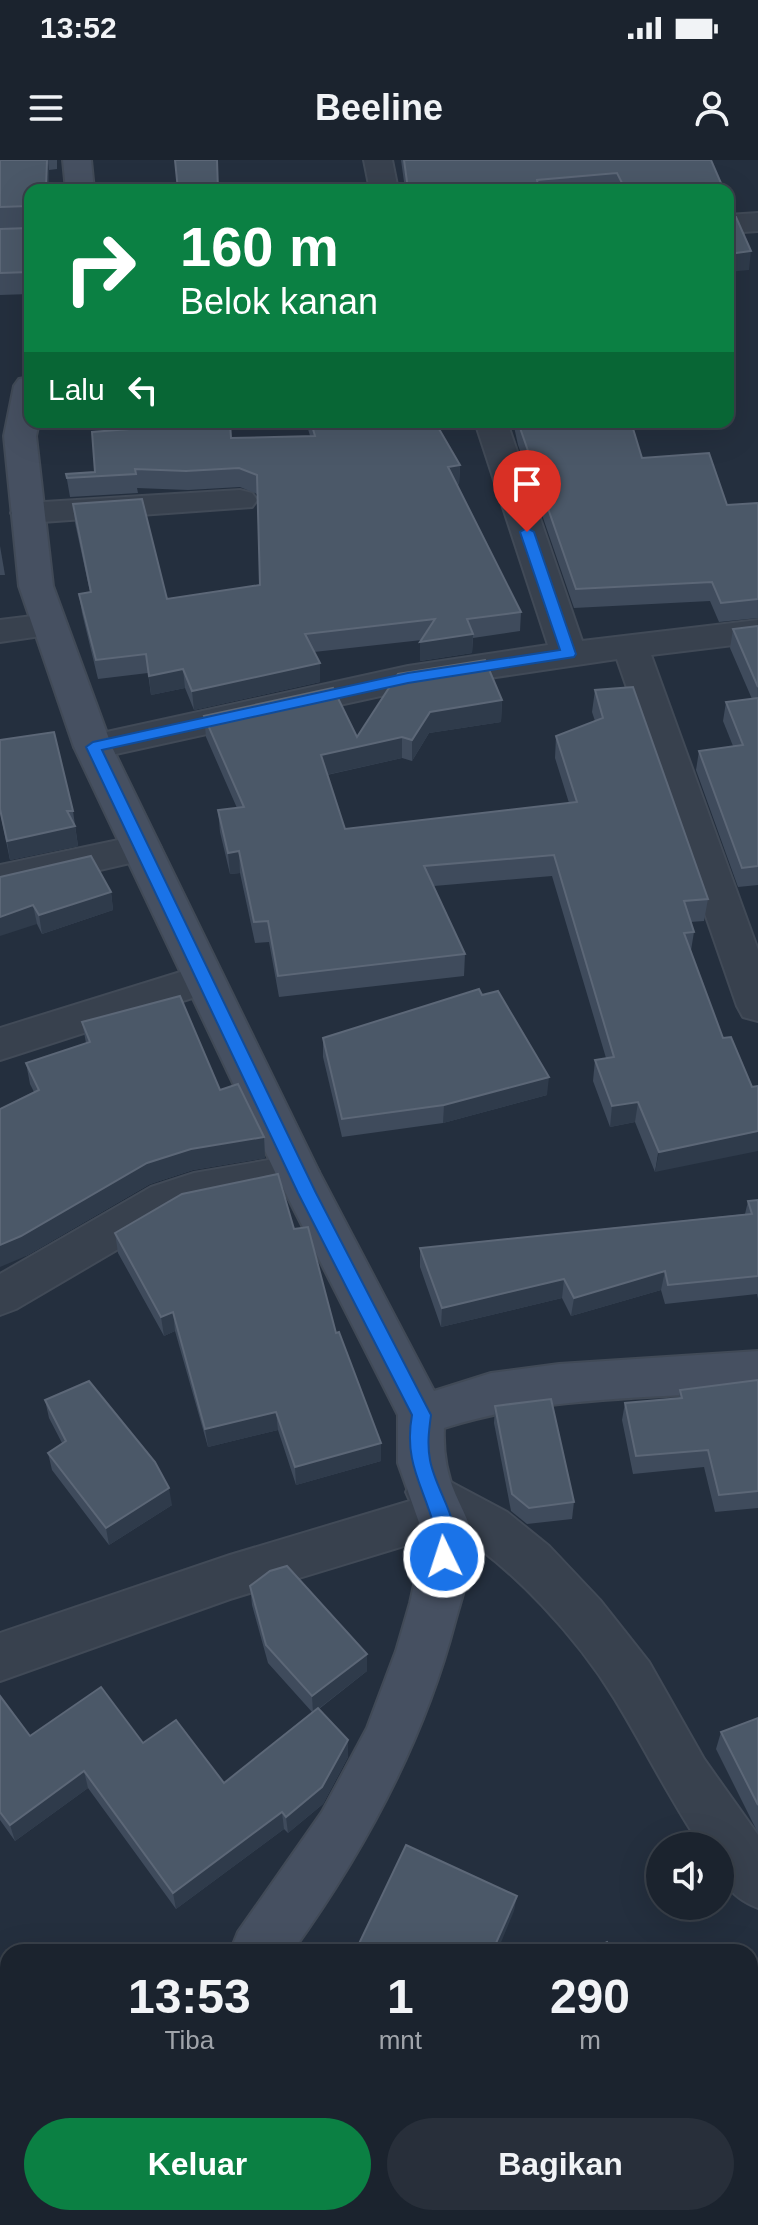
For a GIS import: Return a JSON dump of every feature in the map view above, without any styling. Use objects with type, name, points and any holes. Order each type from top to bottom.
[{"type":"street","points":[[77,160],[79,184]]},
{"type":"street","points":[[378,160],[383,184]]},
{"type":"street","points":[[734,224],[758,222]]},
{"type":"street","points":[[24,416],[20,436],[36,586],[93,747],[297,1172],[422,1415],[418,1437],[420,1462],[447,1536],[431,1620],[387,1740],[338,1837],[295,1904],[264,1944]]},
{"type":"street","points":[[493,428],[569,654]]},
{"type":"street","points":[[28,513],[240,500]]},
{"type":"street","points":[[0,631],[49,625]]},
{"type":"street","points":[[93,747],[408,678],[758,631]]},
{"type":"street","points":[[630,647],[758,1006]]},
{"type":"street","points":[[0,879],[142,848]]},
{"type":"street","points":[[0,1044],[203,980]]},
{"type":"street","points":[[0,1296],[167,1199],[194,1190],[297,1172]]},
{"type":"street","points":[[422,1415],[491,1393],[559,1384],[758,1371]]},
{"type":"street","points":[[0,1657],[435,1503],[490,1527],[531,1562],[582,1616],[631,1679],[685,1777],[758,1881]]},
{"type":"building","points":[[0,160],[47,160],[46,184],[24,184],[24,206],[0,207]]},
{"type":"building","points":[[175,160],[217,160],[218,184],[177,184]]},
{"type":"building","points":[[404,160],[711,160],[721,184],[622,184],[617,173],[537,180],[538,184],[407,184]]},
{"type":"building","points":[[734,217],[736,217],[751,251],[734,253]]},
{"type":"building","points":[[24,228],[24,272],[0,273],[0,229]]},
{"type":"building","points":[[142,428],[230,428],[231,438],[315,436],[313,428],[438,428],[460,465],[448,467],[521,612],[467,619],[473,634],[420,642],[435,619],[305,634],[320,663],[192,691],[183,669],[149,676],[146,654],[96,660],[79,594],[91,592],[73,504],[142,499],[167,599],[260,585],[257,475],[239,468],[186,471],[135,469],[136,474],[67,478],[66,474],[95,472],[92,432]]},
{"type":"building","points":[[520,428],[633,428],[642,458],[709,453],[727,505],[758,503],[758,599],[721,603],[712,582],[576,589]]},
{"type":"building","points":[[758,626],[758,687],[733,629]]},
{"type":"building","points":[[485,660],[502,700],[430,712],[412,740],[402,737],[321,755],[345,829],[577,802],[556,736],[603,718],[595,690],[633,687],[708,899],[684,901],[694,932],[684,933],[723,1038],[731,1037],[752,1087],[758,1086],[758,1131],[659,1152],[638,1102],[612,1106],[595,1060],[614,1057],[554,855],[424,866],[465,954],[278,976],[268,921],[254,922],[239,851],[228,853],[218,810],[244,807],[204,716],[333,688],[357,737],[398,674]]},
{"type":"building","points":[[758,698],[758,866],[742,868],[699,751],[743,745],[726,702]]},
{"type":"building","points":[[54,732],[73,811],[67,811],[75,826],[7,841],[0,809],[0,740]]},
{"type":"building","points":[[91,856],[111,892],[39,915],[33,905],[0,917],[0,877]]},
{"type":"building","points":[[479,989],[482,995],[498,991],[549,1077],[444,1105],[342,1119],[323,1038]]},
{"type":"building","points":[[180,996],[220,1090],[238,1084],[264,1137],[191,1149],[147,1163],[0,1245],[0,1109],[39,1090],[26,1063],[90,1042],[82,1022]]},
{"type":"building","points":[[278,1174],[294,1229],[308,1227],[336,1333],[339,1332],[381,1443],[295,1467],[276,1412],[205,1429],[173,1312],[161,1317],[115,1233],[182,1194]]},
{"type":"building","points":[[758,1200],[758,1276],[668,1285],[665,1271],[574,1298],[564,1279],[442,1308],[420,1248],[752,1214],[748,1201]]},
{"type":"building","points":[[758,1380],[758,1491],[719,1495],[708,1450],[636,1456],[625,1403],[682,1398],[680,1390]]},
{"type":"building","points":[[89,1381],[155,1462],[169,1488],[106,1528],[48,1453],[66,1441],[45,1400]]},
{"type":"building","points":[[551,1399],[574,1502],[529,1508],[512,1494],[495,1406]]},
{"type":"building","points":[[287,1566],[367,1654],[312,1696],[266,1645],[250,1586],[270,1571]]},
{"type":"building","points":[[101,1687],[143,1743],[176,1720],[224,1783],[318,1708],[348,1740],[322,1787],[286,1817],[282,1812],[173,1893],[84,1771],[10,1825],[0,1812],[0,1696],[30,1736]]},
{"type":"building","points":[[758,1718],[758,1805],[721,1732]]},
{"type":"building","points":[[406,1845],[517,1896],[496,1944],[359,1944]]},
{"type":"route","points":[[444,1557],[447,1536],[420,1462],[418,1437],[422,1415],[307,1193],[93,747],[408,678],[569,654],[527,532]]}]
